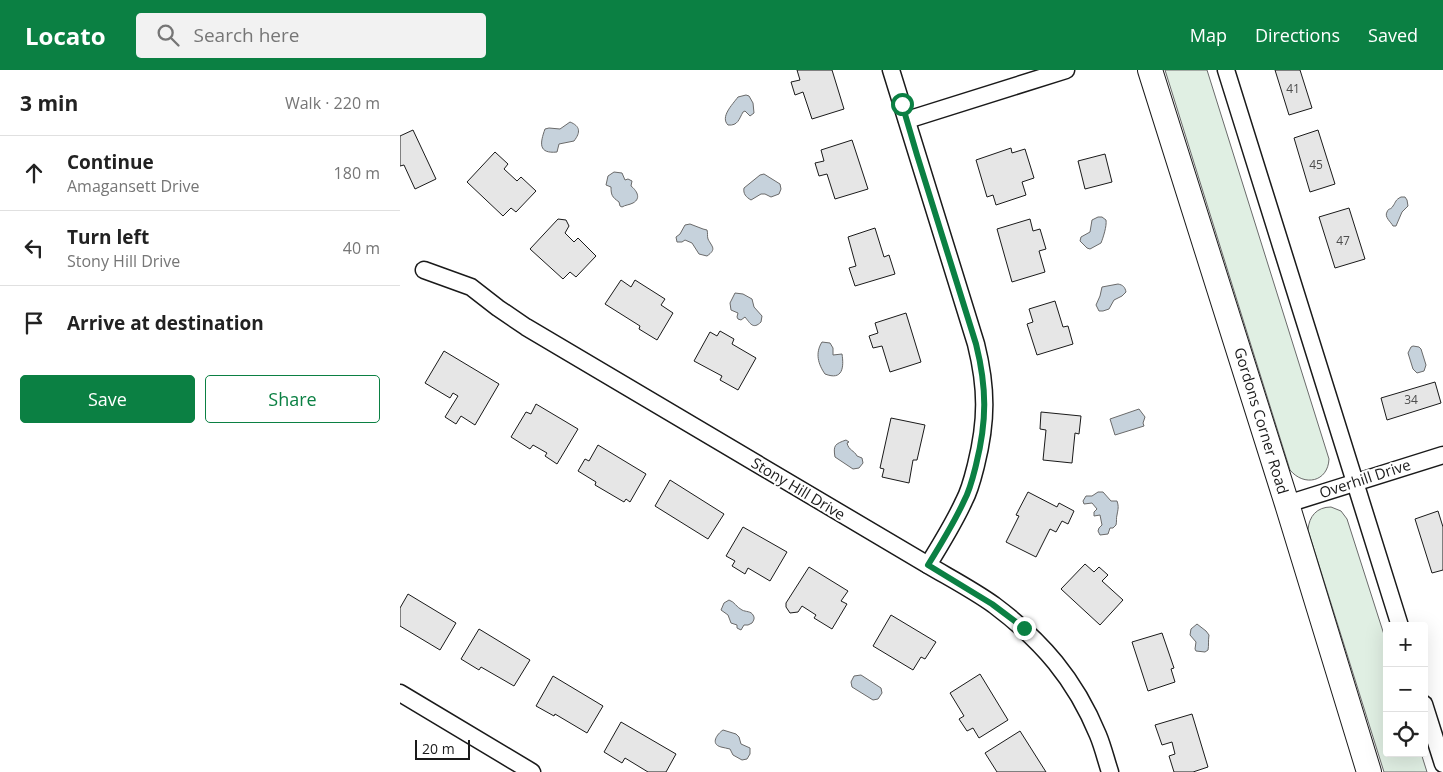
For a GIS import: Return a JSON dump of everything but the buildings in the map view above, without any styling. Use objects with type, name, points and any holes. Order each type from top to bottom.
[{"type":"street","points":[[891,70],[976,344],[985,395],[982,442],[972,480],[965,500],[928,565]]},
{"type":"street","points":[[907,120],[1066,70]]},
{"type":"street","name":"Gordons Corner Road","points":[[1150,70],[1287,504],[1369,772]]},
{"type":"street","points":[[1226,70],[1399,622]]},
{"type":"street","name":"Stony Hill Drive","points":[[424,270],[471,287],[526,327],[992,604],[1024,628],[1044,648],[1066,675],[1081,700],[1098,736],[1110,772]]},
{"type":"street","name":"Overhill Drive","points":[[1287,504],[1443,455]]},
{"type":"street","points":[[400,693],[532,772]]},
{"type":"street","points":[[1427,712],[1443,764]]},
{"type":"green space","points":[[1165,70],[1207,70],[1329,459],[1328,467],[1324,473],[1314,480],[1302,479],[1290,470]]},
{"type":"green space","points":[[1326,507],[1341,511],[1347,519],[1383,632],[1383,757],[1422,757],[1427,772],[1384,772],[1308,530],[1310,520],[1315,513]]},
{"type":"shaded area","points":[[749,96],[753,103],[754,113],[750,116],[745,111],[736,123],[728,125],[725,118],[728,111],[738,97]]},
{"type":"shaded area","points":[[570,122],[578,127],[578,135],[574,141],[559,144],[557,152],[546,151],[542,146],[545,129],[560,129]]},
{"type":"shaded area","points":[[614,172],[622,173],[625,180],[632,181],[631,186],[638,196],[636,201],[622,207],[612,196],[611,187],[606,185],[608,176]]},
{"type":"shaded area","points":[[764,174],[780,184],[779,194],[771,197],[761,194],[751,200],[745,195],[744,188]]},
{"type":"shaded area","points":[[1401,197],[1405,197],[1408,206],[1402,212],[1396,226],[1393,226],[1386,214]]},
{"type":"shaded area","points":[[1098,217],[1106,220],[1105,232],[1101,243],[1090,249],[1080,241],[1081,237],[1090,232],[1092,220]]},
{"type":"shaded area","points":[[690,224],[707,230],[708,239],[713,250],[707,256],[699,254],[692,243],[685,240],[677,242],[676,237],[685,225]]},
{"type":"shaded area","points":[[1118,284],[1124,286],[1126,292],[1114,300],[1109,309],[1099,311],[1096,305],[1102,287]]},
{"type":"shaded area","points":[[735,293],[743,294],[752,299],[754,307],[762,316],[761,322],[754,326],[745,317],[741,320],[738,319],[738,313],[731,310],[730,303]]},
{"type":"shaded area","points":[[822,342],[830,343],[833,348],[833,355],[842,354],[843,364],[841,372],[836,376],[825,374],[819,362],[818,354]]},
{"type":"shaded area","points":[[1413,346],[1421,349],[1426,365],[1424,371],[1417,373],[1413,369],[1408,353]]},
{"type":"shaded area","points":[[1139,409],[1145,417],[1144,426],[1115,435],[1110,419]]},
{"type":"shaded area","points":[[846,440],[849,442],[847,443],[850,449],[862,458],[863,463],[859,468],[853,469],[835,457],[834,450],[836,446]]},
{"type":"shaded area","points":[[1098,492],[1103,492],[1111,501],[1117,501],[1118,503],[1116,525],[1110,528],[1108,534],[1100,535],[1098,531],[1102,525],[1100,515],[1094,516],[1094,512],[1097,509],[1092,503],[1084,504],[1083,501],[1086,496],[1092,496]]},
{"type":"shaded area","points":[[729,600],[754,616],[752,623],[744,625],[741,630],[737,628],[737,625],[731,623],[728,615],[721,610],[724,603]]},
{"type":"shaded area","points":[[1197,624],[1209,635],[1208,650],[1205,652],[1196,651],[1196,642],[1190,635],[1191,629]]},
{"type":"shaded area","points":[[861,675],[881,688],[882,693],[878,699],[873,700],[852,687],[851,682],[854,676]]},
{"type":"shaded area","points":[[723,730],[736,734],[741,744],[750,748],[750,754],[747,759],[742,760],[733,755],[730,749],[716,744],[717,736]]},
{"type":"route","points":[[902,104],[976,344],[985,395],[982,442],[972,480],[965,500],[928,565],[992,604],[1024,628]]}]
